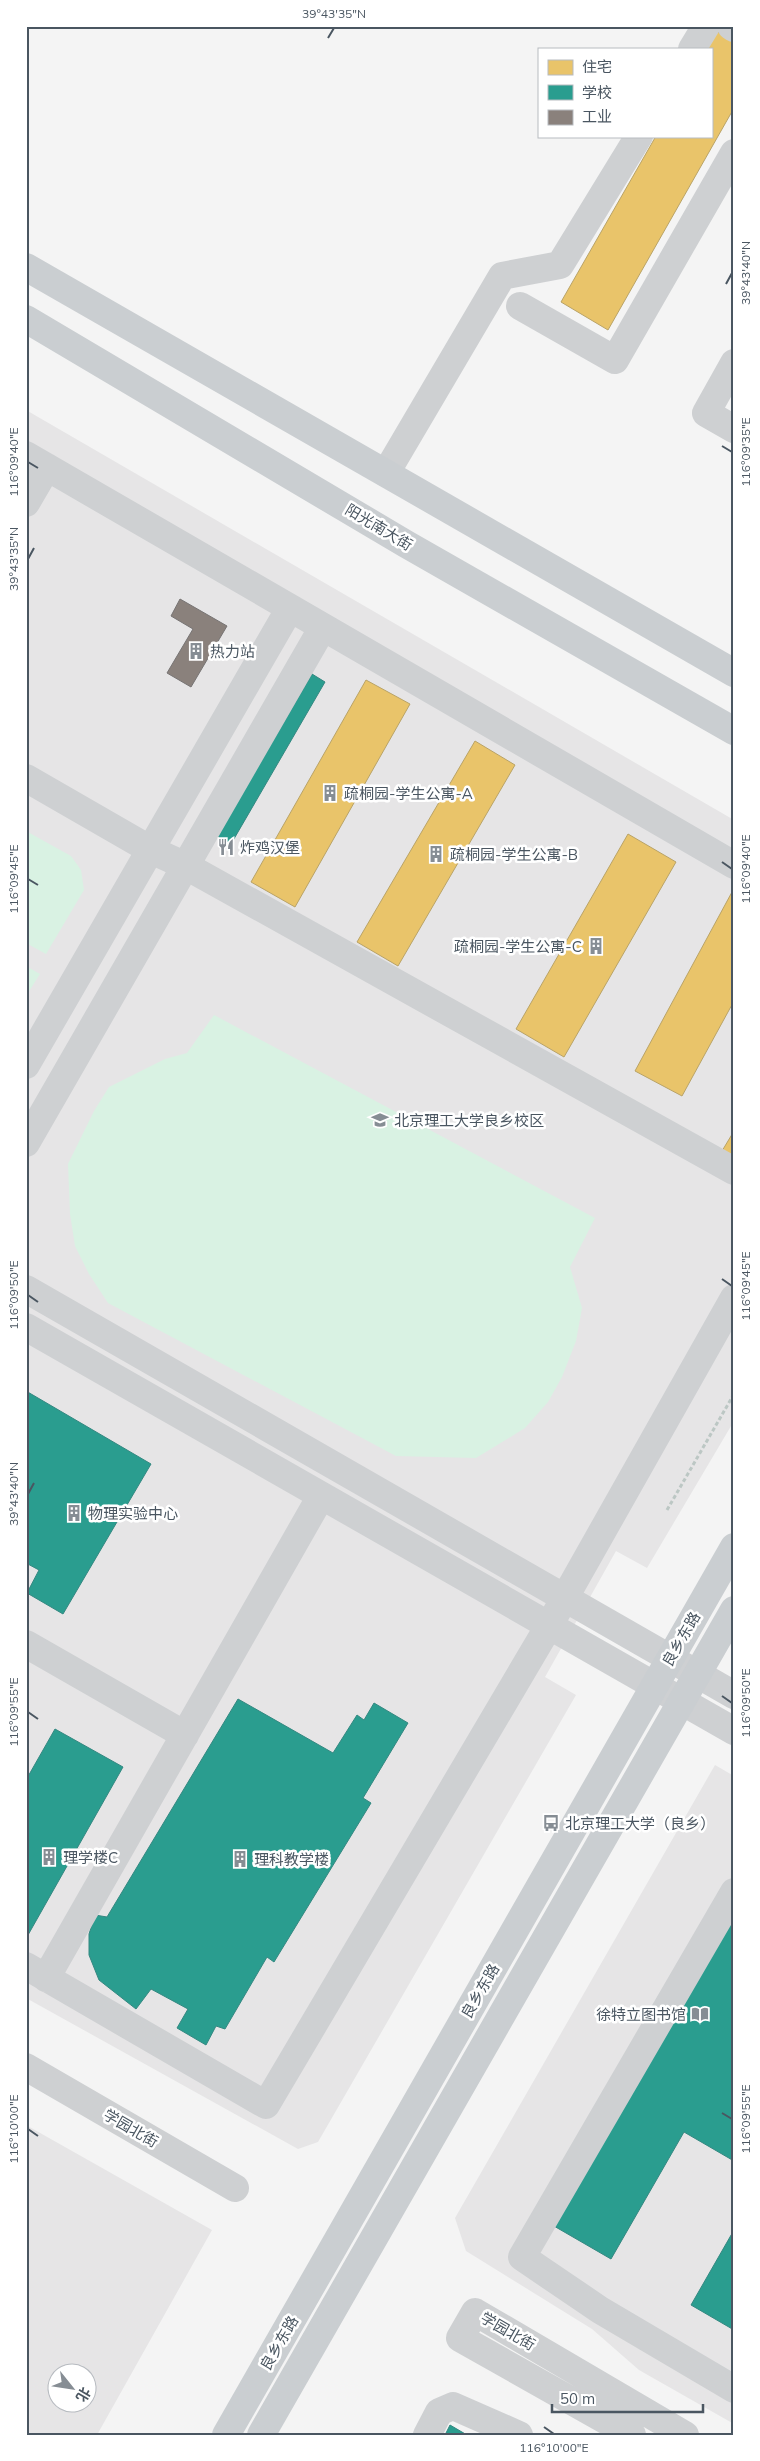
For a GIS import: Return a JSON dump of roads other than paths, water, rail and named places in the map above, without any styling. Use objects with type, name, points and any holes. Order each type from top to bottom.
[{"type":"main road","points":[[26,267],[734,673]]},
{"type":"main road","name":"阳光南大街","points":[[26,318],[406,544],[734,731]]},
{"type":"main road","name":"良乡东路","points":[[226,2435],[734,1547]]},
{"type":"main road","name":"良乡东路","points":[[261,2435],[734,1610]]},
{"type":"main road","points":[[336,2245],[361,2259]]},
{"type":"street","points":[[693,48],[706,26]]},
{"type":"street","points":[[386,473],[502,276],[560,265],[638,138]]},
{"type":"street","points":[[520,306],[615,360],[734,153]]},
{"type":"street","points":[[734,363],[706,413],[734,429]]},
{"type":"street","points":[[26,503],[37,461],[734,865]]},
{"type":"street","points":[[26,1065],[290,608]]},
{"type":"street","points":[[26,1143],[323,627]]},
{"type":"street","points":[[26,778],[151,850],[186,866],[734,1171]]},
{"type":"street","points":[[26,1289],[734,1696]]},
{"type":"street","points":[[321,1496],[185,1735],[36,1972],[266,2105],[559,1629],[734,1298]]},
{"type":"street","points":[[26,1327],[321,1496],[559,1629],[734,1731]]},
{"type":"street","points":[[26,1644],[185,1735]]},
{"type":"street","points":[[734,1892],[522,2257],[600,2310],[734,2389]]},
{"type":"street","name":"学园北街","points":[[26,2067],[235,2188]]},
{"type":"street","name":"学园北街","points":[[632,2435],[460,2338],[475,2312],[685,2435]]},
{"type":"street","points":[[427,2435],[439,2412],[452,2406],[520,2435]]},
{"type":"place","name":"热力站","points":[[196,651]]},
{"type":"place","name":"疏桐园-学生公寓-A","points":[[330,793]]},
{"type":"place","name":"炸鸡汉堡","points":[[226,847]]},
{"type":"place","name":"疏桐园-学生公寓-B","points":[[436,854]]},
{"type":"place","name":"疏桐园-学生公寓-C","points":[[596,946]]},
{"type":"place","name":"北京理工大学良乡校区","points":[[380,1120]]},
{"type":"place","name":"物理实验中心","points":[[74,1513]]},
{"type":"place","name":"北京理工大学（良乡）","points":[[551,1823]]},
{"type":"place","name":"理学楼C","points":[[49,1857]]},
{"type":"place","name":"理科教学楼","points":[[240,1859]]},
{"type":"place","name":"徐特立图书馆","points":[[700,2014]]}]
